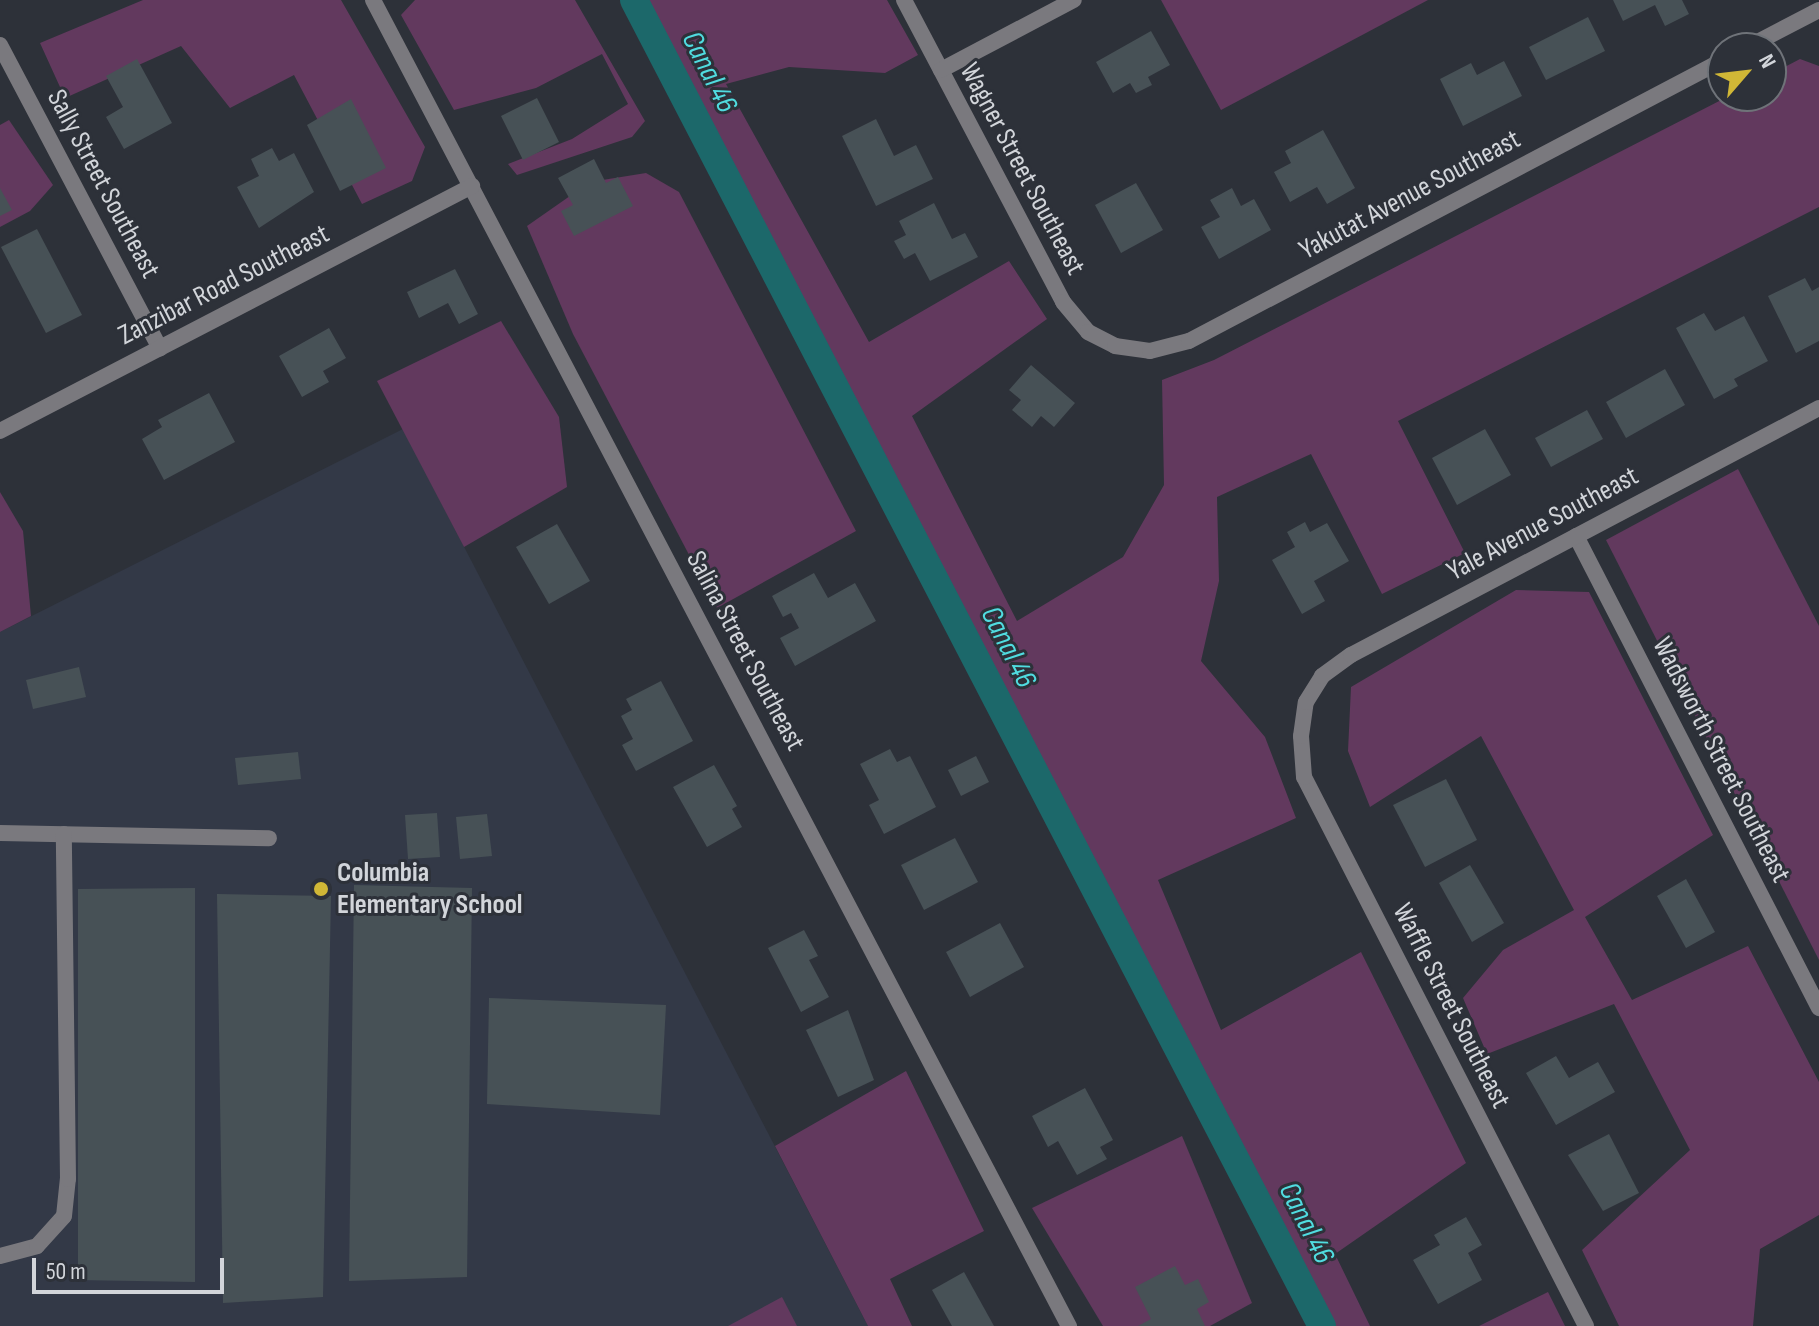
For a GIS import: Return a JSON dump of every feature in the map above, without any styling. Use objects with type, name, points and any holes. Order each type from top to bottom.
[{"type":"street","name":"Salina Street Southeast","points":[[373,0],[1069,1326]]},
{"type":"street","name":"Wagner Street Southeast","points":[[904,0],[1063,302],[1088,332],[1115,346]]},
{"type":"street","points":[[941,70],[1074,0]]},
{"type":"street","points":[[1777,32],[1819,10]]},
{"type":"street","name":"Sally Street Southeast","points":[[0,45],[160,348]]},
{"type":"street","name":"Yakutat Avenue Southeast","points":[[1115,346],[1150,351],[1189,341],[1707,68]]},
{"type":"street","name":"Zanzibar Road Southeast","points":[[0,431],[472,186]]},
{"type":"street","name":"Yale Avenue Southeast","points":[[1306,702],[1322,676],[1351,655],[1819,408]]},
{"type":"street","name":"Wadsworth Street Southeast","points":[[1576,536],[1819,1008]]},
{"type":"street","name":"Waffle Street Southeast","points":[[1306,702],[1301,736],[1304,777],[1586,1326]]},
{"type":"street","points":[[0,833],[269,838]]},
{"type":"street","points":[[0,1256],[37,1246],[64,1216],[68,1179],[64,834]]},
{"type":"shaded area","points":[[143,0],[341,0],[425,147],[412,181],[362,204],[294,75],[230,108],[181,46],[65,98],[40,43]]},
{"type":"shaded area","points":[[415,0],[575,0],[645,121],[632,137],[517,175],[508,164],[572,139],[628,104],[602,54],[536,88],[454,110],[401,15]]},
{"type":"shaded area","points":[[643,0],[887,0],[918,55],[885,73],[789,67],[726,84],[869,342],[1009,261],[1047,319],[912,416],[1017,621],[1123,557],[1164,485],[1162,380],[1214,360],[1707,107],[1707,112],[1787,112],[1787,66],[1800,59],[1819,66],[1819,207],[1398,421],[1465,553],[1382,594],[1311,454],[1217,497],[1219,581],[1201,661],[1265,737],[1296,818],[1158,880],[1221,1030],[1361,952],[1466,1163],[1335,1254],[1370,1326],[1330,1326]]},
{"type":"shaded area","points":[[1161,0],[1428,0],[1221,110]]},
{"type":"shaded area","points":[[9,120],[53,185],[30,211],[0,227],[0,125]]},
{"type":"shaded area","points":[[646,173],[679,192],[856,531],[717,608],[573,334],[527,226],[590,182]]},
{"type":"shaded area","points":[[501,321],[559,417],[567,487],[464,547],[377,381]]},
{"type":"shaded area","name":"Columbia Elementary School","points":[[403,429],[868,1326],[0,1326],[0,632]]},
{"type":"shaded area","points":[[1738,469],[1819,626],[1819,960],[1606,540]]},
{"type":"shaded area","points":[[0,492],[23,531],[31,616],[0,632]]},
{"type":"shaded area","points":[[1516,590],[1589,592],[1713,835],[1585,917],[1632,1000],[1748,946],[1819,1082],[1819,1215],[1760,1249],[1753,1326],[1619,1326],[1582,1250],[1690,1150],[1614,1004],[1487,1054],[1463,998],[1503,950],[1574,910],[1481,736],[1370,807],[1348,751],[1351,687]]},
{"type":"shaded area","points":[[906,1071],[984,1231],[890,1279],[912,1326],[868,1326],[775,1146]]},
{"type":"shaded area","points":[[1182,1136],[1252,1303],[1210,1326],[1103,1326],[1032,1208]]},
{"type":"shaded area","points":[[1548,1292],[1565,1326],[1479,1326]]},
{"type":"shaded area","points":[[782,1297],[797,1326],[728,1326]]},
{"type":"building","points":[[1613,0],[1682,0],[1689,14],[1665,26],[1655,5],[1623,21]]},
{"type":"building","points":[[1588,17],[1605,51],[1546,80],[1529,47]]},
{"type":"building","points":[[1151,31],[1170,65],[1148,77],[1152,85],[1136,93],[1130,83],[1113,93],[1096,62]]},
{"type":"building","points":[[137,59],[172,123],[124,149],[106,117],[123,107],[106,76]]},
{"type":"building","points":[[1504,61],[1522,96],[1463,126],[1440,79],[1471,63],[1477,75]]},
{"type":"building","points":[[537,98],[559,142],[523,160],[501,116]]},
{"type":"building","points":[[351,99],[386,168],[340,191],[307,125]]},
{"type":"building","points":[[876,119],[894,156],[916,145],[933,179],[876,206],[842,136]]},
{"type":"building","points":[[1323,130],[1355,188],[1327,204],[1317,187],[1290,202],[1274,172],[1291,163],[1285,151]]},
{"type":"building","points":[[272,148],[279,161],[294,153],[314,192],[259,228],[237,187],[259,176],[251,159]]},
{"type":"building","points":[[594,159],[606,183],[618,177],[633,206],[574,236],[561,211],[573,205],[558,178]]},
{"type":"building","points":[[1136,183],[1163,230],[1121,253],[1095,205]]},
{"type":"building","points":[[0,188],[12,210],[0,216]]},
{"type":"building","points":[[1232,188],[1241,206],[1254,199],[1271,230],[1219,259],[1201,227],[1220,217],[1210,200]]},
{"type":"building","points":[[934,203],[952,239],[965,233],[978,257],[930,281],[915,253],[904,259],[894,241],[906,235],[899,221]]},
{"type":"building","points":[[37,229],[82,315],[46,333],[1,247]]},
{"type":"building","points":[[455,269],[478,314],[459,324],[448,303],[419,318],[407,292]]},
{"type":"building","points":[[1805,278],[1812,291],[1819,287],[1819,341],[1796,353],[1768,296]]},
{"type":"building","points":[[1704,313],[1715,331],[1744,316],[1768,361],[1734,379],[1738,386],[1714,399],[1676,328]]},
{"type":"building","points":[[329,328],[346,358],[323,371],[329,382],[302,397],[279,356]]},
{"type":"building","points":[[1031,365],[1075,403],[1054,427],[1041,416],[1032,427],[1012,410],[1021,400],[1009,390]]},
{"type":"building","points":[[1665,369],[1685,405],[1626,438],[1606,402]]},
{"type":"building","points":[[209,393],[235,442],[164,480],[142,439],[162,427],[158,420]]},
{"type":"building","points":[[1587,410],[1603,439],[1551,467],[1535,438]]},
{"type":"building","points":[[1485,429],[1511,475],[1457,505],[1432,458]]},
{"type":"building","points":[[1305,522],[1310,532],[1327,523],[1349,561],[1314,581],[1325,601],[1302,614],[1272,560],[1295,547],[1287,532]]},
{"type":"building","points":[[557,524],[590,581],[549,604],[516,547]]},
{"type":"building","points":[[814,573],[828,598],[855,583],[876,621],[795,666],[780,638],[799,628],[791,613],[783,617],[772,596]]},
{"type":"building","points":[[79,667],[86,697],[33,709],[26,680]]},
{"type":"building","points":[[661,681],[693,741],[636,771],[622,745],[633,739],[621,716],[632,710],[626,699]]},
{"type":"building","points":[[890,749],[897,762],[910,756],[936,807],[884,834],[869,805],[879,800],[860,764]]},
{"type":"building","points":[[298,752],[301,779],[238,785],[235,758]]},
{"type":"building","points":[[976,756],[989,782],[961,796],[948,770]]},
{"type":"building","points":[[714,765],[737,806],[732,809],[742,827],[707,847],[673,787]]},
{"type":"building","points":[[1446,779],[1477,840],[1425,867],[1393,805]]},
{"type":"building","points":[[437,813],[440,857],[408,859],[405,815]]},
{"type":"building","points":[[487,814],[492,856],[460,859],[456,817]]},
{"type":"building","points":[[955,838],[978,882],[924,910],[901,865]]},
{"type":"building","points":[[1470,865],[1504,923],[1472,942],[1439,883]]},
{"type":"building","points":[[1686,879],[1715,932],[1686,948],[1657,896]]},
{"type":"building","points":[[354,885],[472,888],[467,1277],[349,1281]]},
{"type":"building","points":[[195,888],[195,1282],[78,1280],[78,889]]},
{"type":"building","points":[[217,894],[331,896],[323,1297],[223,1303]]},
{"type":"building","points":[[1000,923],[1024,967],[970,997],[946,952]]},
{"type":"building","points":[[804,930],[818,956],[809,960],[829,997],[801,1012],[768,948]]},
{"type":"building","points":[[489,998],[666,1005],[660,1115],[487,1104]]},
{"type":"building","points":[[848,1010],[874,1080],[838,1097],[806,1030]]},
{"type":"building","points":[[1556,1056],[1569,1078],[1598,1062],[1615,1092],[1556,1125],[1526,1073]]},
{"type":"building","points":[[1085,1088],[1113,1140],[1100,1147],[1107,1159],[1077,1175],[1058,1141],[1048,1147],[1032,1116]]},
{"type":"building","points":[[1609,1134],[1639,1193],[1603,1211],[1568,1155]]},
{"type":"building","points":[[1466,1217],[1482,1245],[1468,1253],[1482,1280],[1438,1304],[1413,1260],[1440,1245],[1434,1235]]},
{"type":"building","points":[[1175,1266],[1185,1285],[1198,1279],[1209,1302],[1197,1309],[1205,1326],[1138,1326],[1151,1319],[1135,1287]]},
{"type":"building","points":[[964,1272],[994,1326],[952,1326],[932,1290]]},
{"type":"waterway","name":"Canal 46","points":[[634,0],[1322,1326]]},
{"type":"place","name":"Columbia Elementary School","points":[[321,889]]}]
